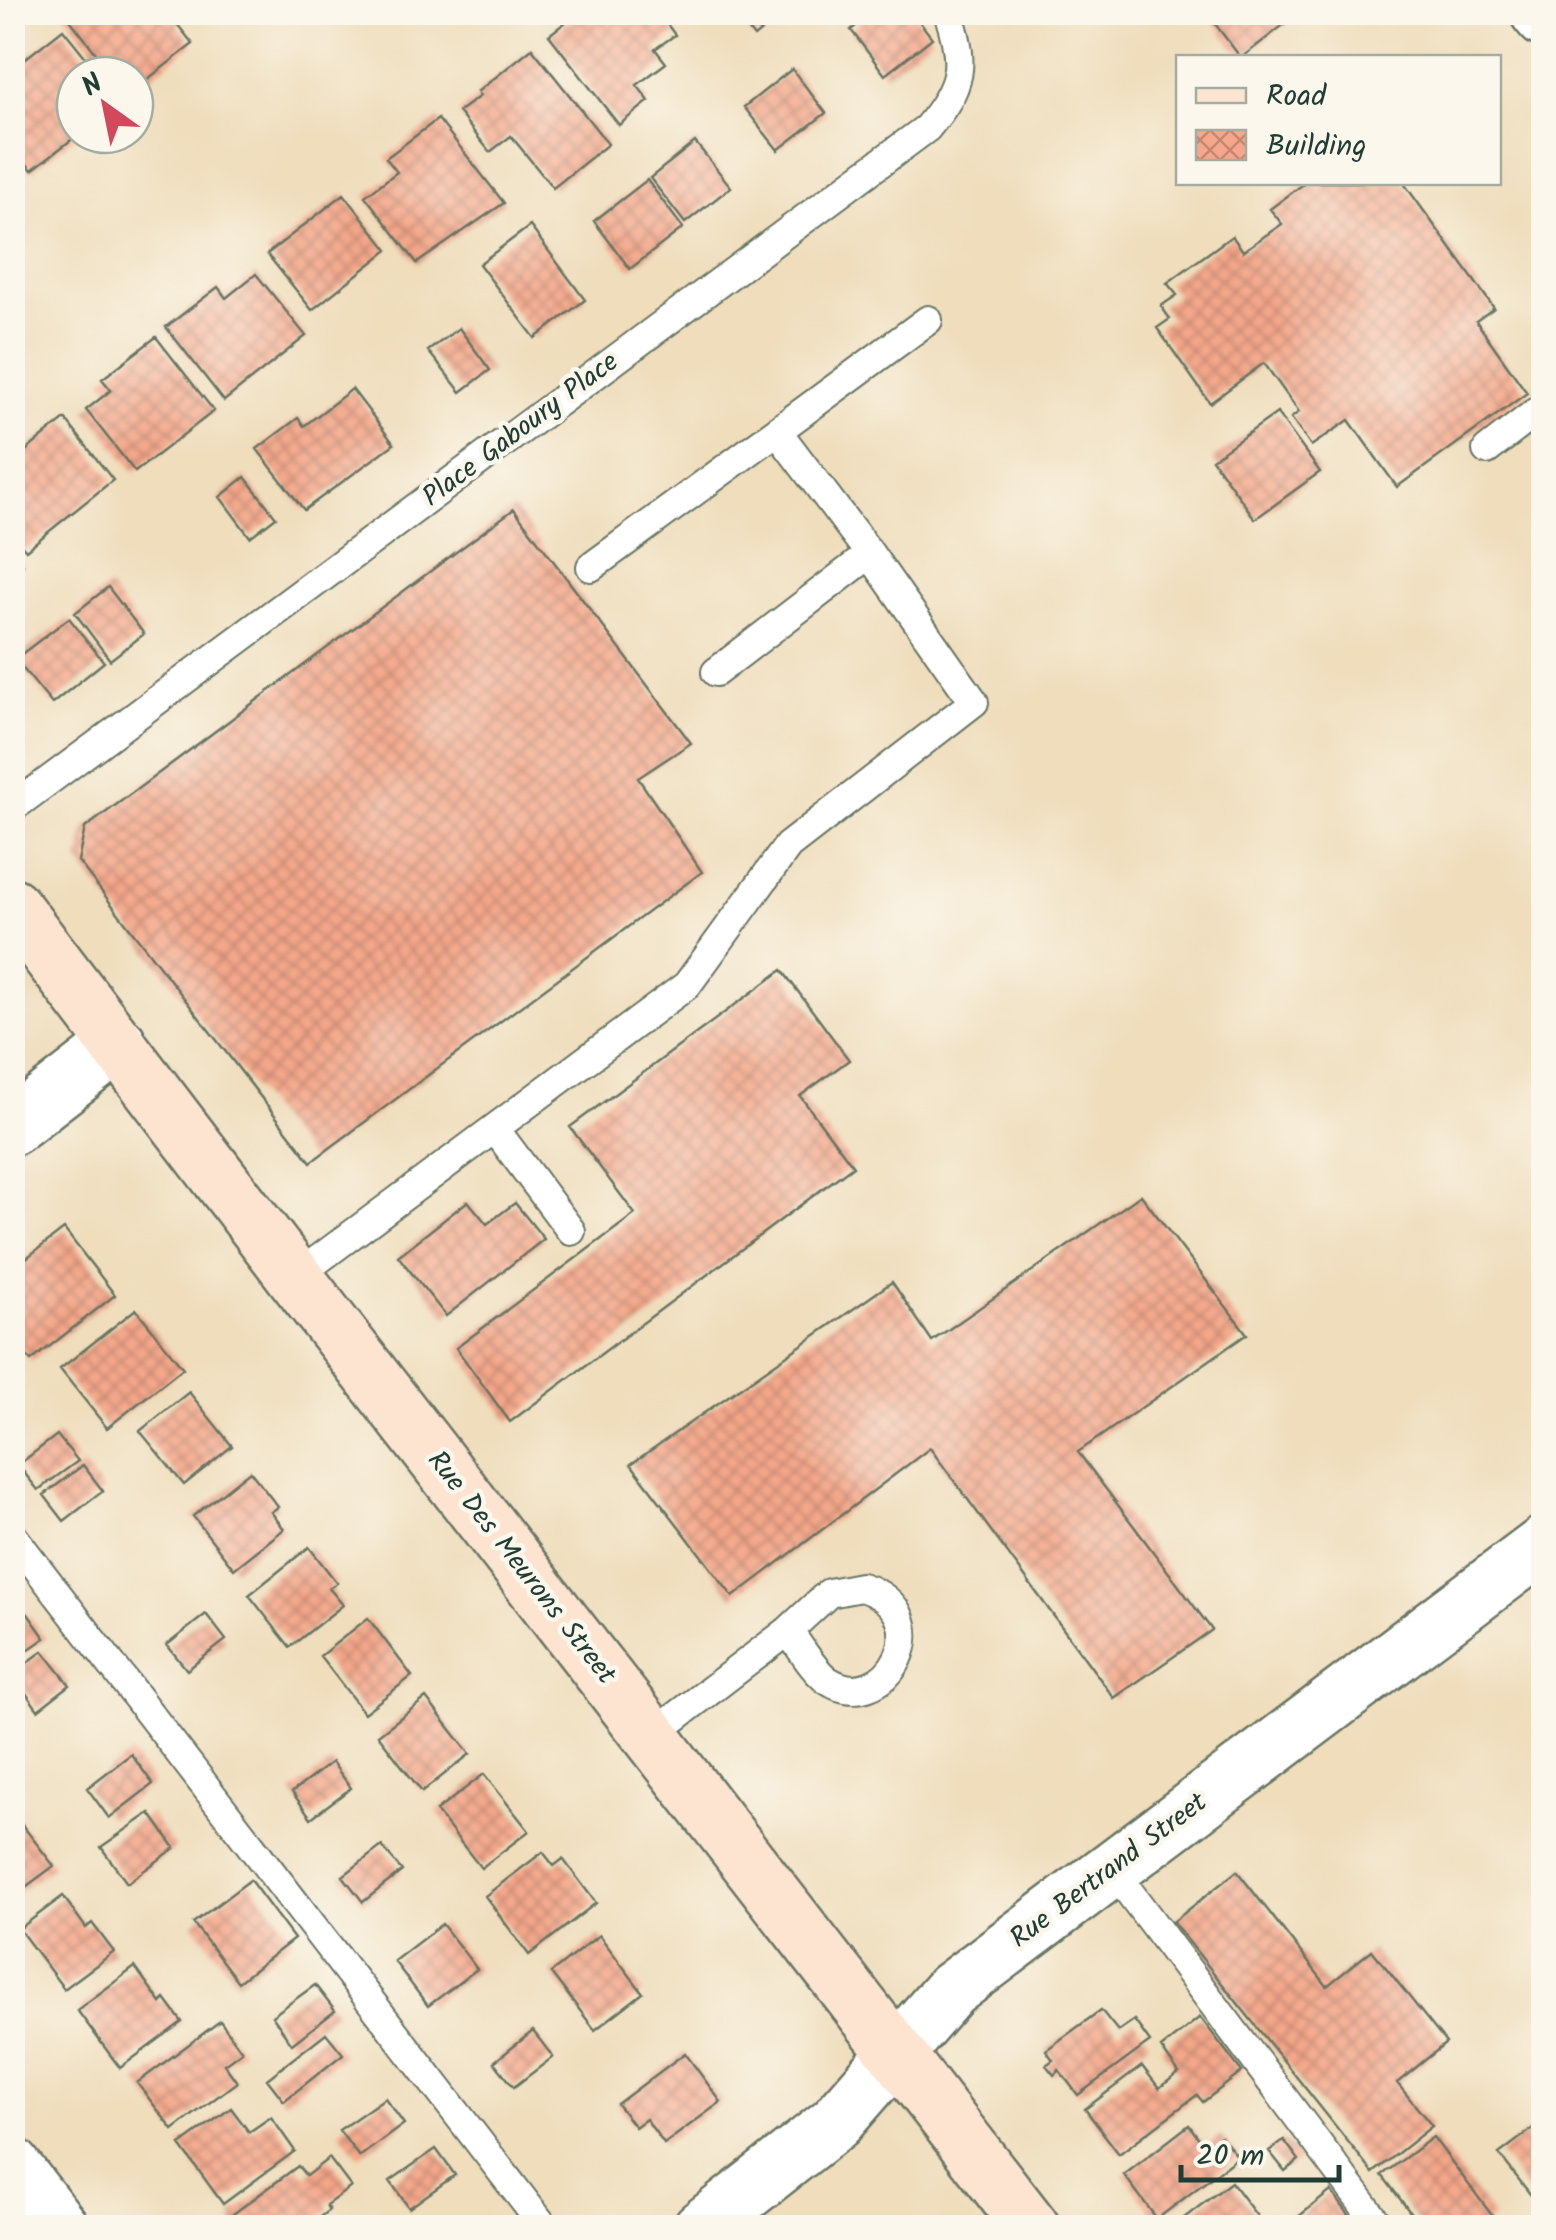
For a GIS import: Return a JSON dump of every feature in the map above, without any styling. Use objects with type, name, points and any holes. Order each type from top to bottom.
[{"type":"street","points":[[1538,12],[1544,20]]},
{"type":"street","name":"Rue Des Meurons Street","points":[[12,906],[1032,2228]]},
{"type":"street","points":[[12,1127],[118,1044]]},
{"type":"street","name":"Rue Bertrand Street","points":[[701,2228],[836,2122],[951,1990],[1544,1544]]},
{"type":"street","points":[[12,2165],[61,2228]]},
{"type":"lane","name":"Place Gaboury Place","points":[[12,808],[927,128],[952,98],[960,63],[948,12]]},
{"type":"lane","points":[[592,567],[928,320]]},
{"type":"lane","points":[[1488,450],[1544,406]]},
{"type":"lane","points":[[295,1277],[688,985],[788,846],[974,702],[778,431]]},
{"type":"lane","points":[[716,672],[870,554]]},
{"type":"lane","points":[[495,1129],[571,1232]]},
{"type":"lane","points":[[12,1535],[545,2228]]},
{"type":"lane","points":[[650,1736],[788,1631]]},
{"type":"lane","points":[[1112,1869],[1382,2228]]},
{"type":"building","points":[[64,12],[192,12],[177,24],[193,44],[155,73],[155,55],[97,55]]},
{"type":"building","points":[[579,12],[658,12],[675,35],[655,49],[666,63],[637,85],[649,101],[619,125],[549,35]]},
{"type":"building","points":[[735,12],[785,12],[754,37]]},
{"type":"building","points":[[872,12],[912,12],[932,38],[885,75],[851,30]]},
{"type":"building","points":[[1206,12],[1300,12],[1245,55],[1239,55]]},
{"type":"building","points":[[63,29],[84,55],[55,55],[55,152],[32,170],[12,146],[12,69]]},
{"type":"building","points":[[532,48],[608,144],[553,188],[511,136],[490,152],[458,112]]},
{"type":"building","points":[[792,69],[826,113],[778,150],[744,107]]},
{"type":"building","points":[[438,119],[504,203],[417,263],[365,196],[397,172],[386,158]]},
{"type":"building","points":[[695,142],[731,187],[685,223],[650,178]]},
{"type":"building","points":[[12,162],[22,175],[12,182]]},
{"type":"building","points":[[647,180],[683,228],[630,269],[594,221]]},
{"type":"building","points":[[1302,185],[1405,185],[1494,308],[1476,321],[1527,393],[1397,487],[1349,420],[1311,446],[1291,418],[1299,412],[1264,363],[1210,403],[1157,328],[1170,319],[1161,306],[1177,295],[1167,283],[1232,236],[1243,251],[1282,224],[1270,209]]},
{"type":"building","points":[[344,194],[388,250],[312,310],[267,254]]},
{"type":"building","points":[[530,226],[585,300],[535,338],[479,264]]},
{"type":"building","points":[[256,274],[306,336],[224,401],[166,327],[218,287],[226,298]]},
{"type":"building","points":[[459,328],[490,370],[461,392],[428,351]]},
{"type":"building","points":[[156,337],[214,411],[135,472],[86,410],[111,390],[102,379]]},
{"type":"building","points":[[352,389],[394,444],[304,510],[257,449],[298,418],[304,426]]},
{"type":"building","points":[[1277,413],[1320,472],[1255,519],[1212,459]]},
{"type":"building","points":[[65,419],[113,480],[26,550],[12,534],[12,452],[18,447],[23,453]]},
{"type":"building","points":[[245,477],[276,517],[250,537],[220,497]]},
{"type":"building","points":[[514,509],[691,743],[638,778],[702,872],[311,1162],[78,861],[85,828]]},
{"type":"building","points":[[12,551],[23,565],[12,573]]},
{"type":"building","points":[[108,587],[144,634],[110,660],[75,613]]},
{"type":"building","points":[[69,618],[104,662],[52,704],[15,659]]},
{"type":"building","points":[[782,970],[849,1060],[800,1096],[853,1166],[510,1422],[456,1348],[635,1214],[570,1127]]},
{"type":"building","points":[[1141,1195],[1247,1334],[1078,1452],[1212,1630],[1114,1698],[930,1448],[733,1597],[631,1464],[892,1282],[932,1341]]},
{"type":"building","points":[[468,1201],[487,1224],[515,1203],[544,1239],[446,1316],[398,1256]]},
{"type":"building","points":[[64,1229],[115,1295],[31,1361],[12,1337],[12,1269]]},
{"type":"building","points":[[136,1309],[183,1368],[107,1428],[60,1369]]},
{"type":"building","points":[[189,1392],[232,1446],[184,1485],[140,1431]]},
{"type":"building","points":[[57,1435],[78,1461],[38,1490],[18,1465]]},
{"type":"building","points":[[83,1465],[103,1491],[64,1521],[44,1495]]},
{"type":"building","points":[[250,1471],[278,1507],[271,1512],[284,1529],[234,1569],[193,1516]]},
{"type":"building","points":[[309,1547],[337,1583],[329,1588],[343,1605],[290,1647],[249,1595]]},
{"type":"building","points":[[28,1614],[45,1638],[12,1661],[12,1624]]},
{"type":"building","points":[[206,1614],[226,1640],[187,1670],[167,1645]]},
{"type":"building","points":[[368,1618],[412,1676],[364,1713],[320,1656]]},
{"type":"building","points":[[43,1651],[70,1685],[38,1710],[12,1674]]},
{"type":"building","points":[[426,1698],[470,1754],[422,1792],[378,1735]]},
{"type":"building","points":[[131,1754],[153,1784],[109,1818],[87,1788]]},
{"type":"building","points":[[332,1762],[351,1788],[311,1818],[292,1792]]},
{"type":"building","points":[[484,1774],[529,1831],[481,1868],[436,1811]]},
{"type":"building","points":[[12,1812],[54,1866],[12,1897]]},
{"type":"building","points":[[150,1813],[175,1848],[127,1883],[101,1847]]},
{"type":"building","points":[[382,1846],[402,1871],[363,1902],[343,1876]]},
{"type":"building","points":[[543,1852],[554,1866],[563,1859],[596,1903],[529,1955],[485,1896]]},
{"type":"building","points":[[1237,1871],[1327,1986],[1372,1950],[1446,2043],[1397,2083],[1432,2126],[1373,2173],[1173,1922]]},
{"type":"building","points":[[250,1880],[294,1939],[238,1982],[193,1923]]},
{"type":"building","points":[[63,1896],[86,1928],[92,1923],[114,1952],[64,1989],[19,1929]]},
{"type":"building","points":[[442,1924],[477,1969],[428,2006],[394,1961]]},
{"type":"building","points":[[599,1935],[643,1993],[595,2030],[551,1973]]},
{"type":"building","points":[[135,1967],[161,2003],[165,1999],[182,2022],[120,2068],[77,2010]]},
{"type":"building","points":[[315,1985],[335,2011],[292,2044],[272,2016]]},
{"type":"building","points":[[1101,2010],[1118,2031],[1134,2020],[1150,2042],[1078,2095],[1059,2070],[1054,2075],[1046,2065],[1053,2060],[1046,2050]]},
{"type":"building","points":[[1200,2017],[1242,2072],[1203,2102],[1197,2095],[1119,2154],[1085,2109],[1142,2066],[1159,2088],[1179,2073],[1161,2048]]},
{"type":"building","points":[[220,2021],[242,2051],[224,2064],[237,2082],[173,2130],[137,2083]]},
{"type":"building","points":[[533,2031],[553,2057],[514,2087],[494,2062]]},
{"type":"building","points":[[326,2033],[343,2054],[284,2101],[267,2079]]},
{"type":"building","points":[[685,2053],[721,2102],[664,2144],[646,2119],[635,2127],[617,2104]]},
{"type":"building","points":[[385,2098],[404,2124],[359,2157],[339,2130]]},
{"type":"building","points":[[231,2108],[249,2132],[271,2117],[295,2151],[223,2204],[180,2145]]},
{"type":"building","points":[[1544,2120],[1544,2212],[1499,2154]]},
{"type":"building","points":[[1189,2125],[1205,2147],[1221,2136],[1238,2157],[1157,2219],[1124,2175]]},
{"type":"building","points":[[1433,2137],[1494,2218],[1482,2228],[1422,2228],[1382,2175]]},
{"type":"building","points":[[1284,2140],[1299,2160],[1285,2171],[1269,2151]]},
{"type":"building","points":[[436,2149],[455,2175],[409,2208],[390,2181]]},
{"type":"building","points":[[329,2158],[351,2187],[326,2205],[329,2210],[306,2228],[236,2228],[233,2214],[298,2166],[306,2176]]},
{"type":"building","points":[[1231,2182],[1266,2228],[1171,2228]]},
{"type":"building","points":[[1331,2191],[1353,2220],[1344,2228],[1284,2228]]},
{"type":"building","points":[[484,2217],[491,2228],[469,2228]]}]
